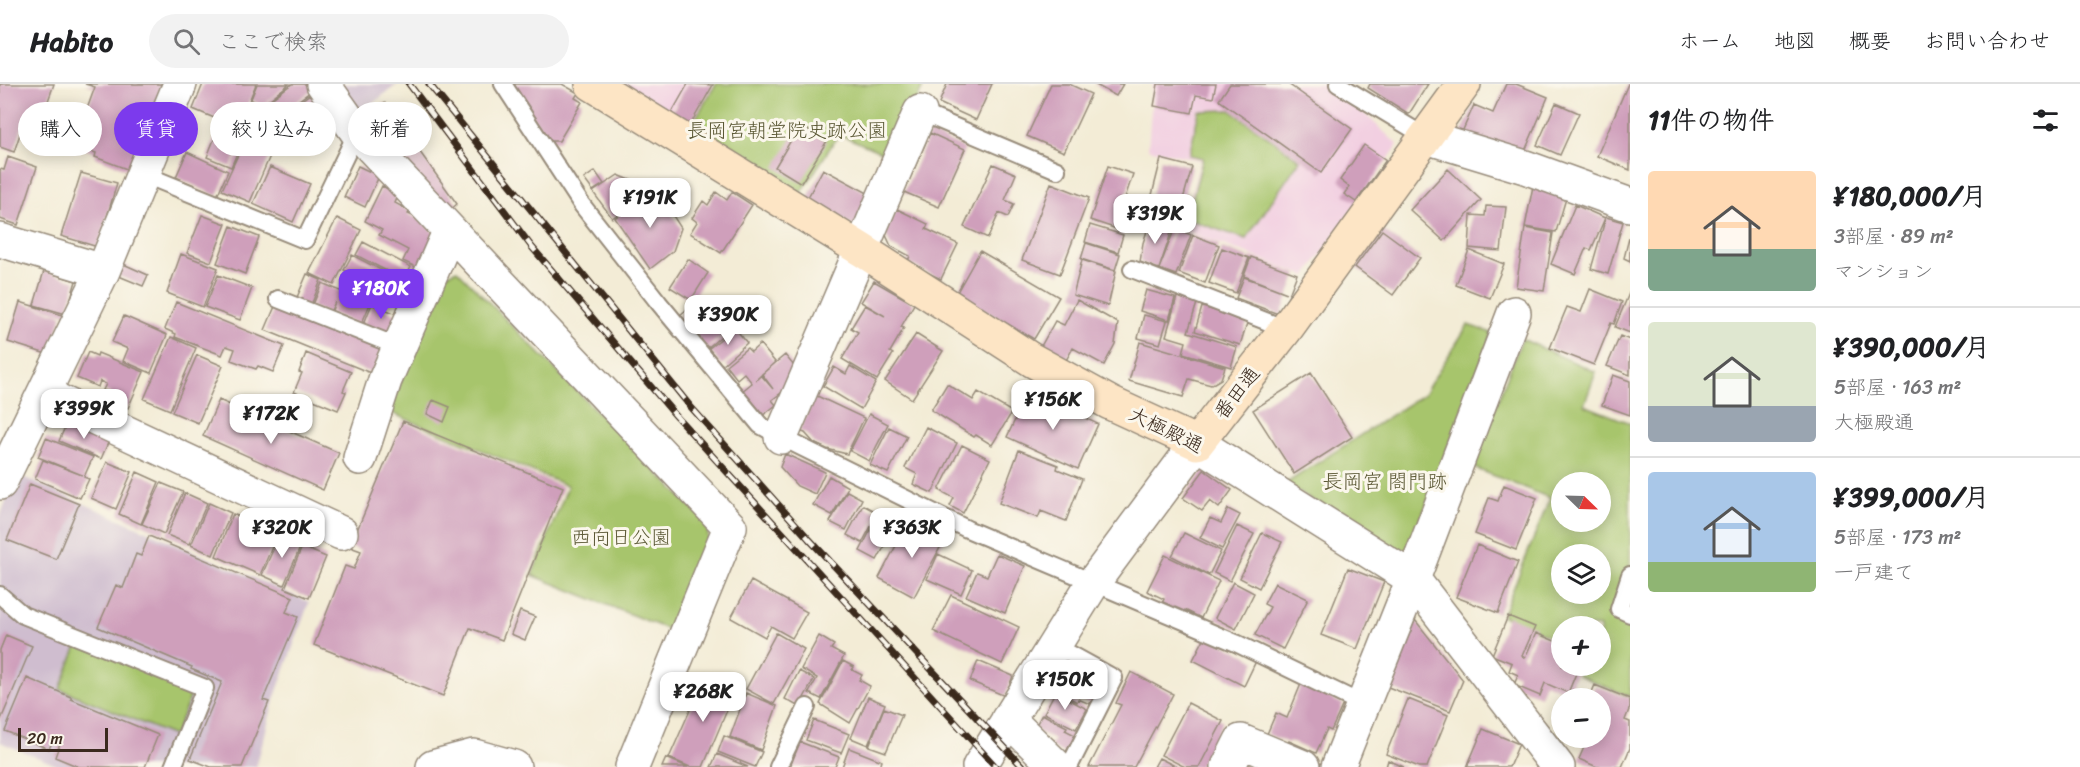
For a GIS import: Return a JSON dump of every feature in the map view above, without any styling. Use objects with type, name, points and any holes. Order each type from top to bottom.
[{"type":"main road","name":"大極殿通","points":[[592,84],[862,250],[1032,360],[1110,403],[1197,443]]},
{"type":"main road","name":"番田通","points":[[1197,443],[1286,329],[1464,84]]},
{"type":"street","points":[[0,483],[103,271],[180,84]]},
{"type":"street","points":[[322,84],[348,120]]},
{"type":"street","points":[[781,437],[920,112]]},
{"type":"street","points":[[1426,137],[1525,167],[1630,205]]},
{"type":"street","points":[[379,156],[730,527],[632,767]]},
{"type":"street","points":[[360,458],[385,380],[449,232]]},
{"type":"street","points":[[0,240],[103,271]]},
{"type":"street","points":[[1338,767],[1413,579],[1514,313]]},
{"type":"street","points":[[44,394],[341,534]]},
{"type":"street","name":"大極殿通","points":[[1197,443],[1413,579],[1547,761]]},
{"type":"street","name":"番田通","points":[[979,767],[1093,583],[1197,443]]},
{"type":"street","points":[[1008,719],[1057,767]]},
{"type":"street","points":[[1228,767],[1241,741],[1303,767]]},
{"type":"street","points":[[433,767],[474,756],[514,767]]},
{"type":"lane","points":[[502,84],[582,205],[760,425],[967,529],[1236,643],[1362,704]]},
{"type":"lane","points":[[1338,84],[1426,137]]},
{"type":"lane","points":[[920,112],[1057,170]]},
{"type":"lane","points":[[143,174],[305,240],[348,151]]},
{"type":"lane","points":[[1132,269],[1286,329]]},
{"type":"lane","points":[[278,299],[399,347]]},
{"type":"lane","points":[[1630,575],[1619,609],[1630,614]]},
{"type":"lane","points":[[0,595],[23,615],[205,688],[173,767]]},
{"type":"lane","points":[[1054,645],[1114,678],[1069,767]]},
{"type":"lane","points":[[778,767],[807,707]]},
{"type":"shaded area","points":[[332,84],[398,84],[374,102],[348,102],[348,104]]},
{"type":"shaded area","points":[[612,84],[687,84],[667,117]]},
{"type":"shaded area","points":[[1153,84],[1326,84],[1347,97],[1398,145],[1306,276],[1181,229],[1201,160],[1148,149]]},
{"type":"shaded area","points":[[16,474],[309,602],[275,697],[256,767],[61,767],[0,742],[0,517]]},
{"type":"green space","name":"長岡宮朝堂院史跡公園","points":[[716,84],[924,84],[892,157],[839,134],[801,193],[691,126]]},
{"type":"green space","points":[[1230,110],[1300,160],[1246,239],[1187,219],[1203,158],[1189,155],[1199,111]]},
{"type":"green space","name":"西向日公園","points":[[457,270],[706,522],[709,541],[672,631],[532,575],[568,486],[389,412],[441,277]]},
{"type":"green space","name":"長岡宮 閤門跡","points":[[1468,325],[1492,333],[1407,555],[1285,484],[1424,394]]},
{"type":"green space","points":[[1522,339],[1596,372],[1584,405],[1630,423],[1630,697],[1580,676],[1611,676],[1611,616],[1551,616],[1551,637],[1502,616],[1550,498],[1472,467]]},
{"type":"green space","points":[[79,641],[194,688],[174,736],[60,689]]},
{"type":"building","points":[[0,84],[54,84],[48,102],[18,102],[18,140],[14,152],[0,147]]},
{"type":"building","points":[[85,84],[161,84],[157,102],[114,102],[114,156],[137,156],[132,171],[95,157],[102,156],[102,102],[90,102],[95,87]]},
{"type":"building","points":[[203,84],[256,84],[249,102],[210,102],[210,116],[198,111],[198,102],[196,102]]},
{"type":"building","points":[[257,84],[289,84],[266,102],[255,102],[251,99]]},
{"type":"building","points":[[292,84],[310,84],[314,89],[296,102],[267,102]]},
{"type":"building","points":[[515,84],[562,84],[578,93],[575,98],[582,102],[559,141],[551,141],[511,91]]},
{"type":"building","points":[[688,84],[713,85],[690,125],[671,114]]},
{"type":"building","points":[[947,84],[992,84],[976,120],[939,103]]},
{"type":"building","points":[[1051,84],[1069,84],[1091,94],[1064,152],[1027,136]]},
{"type":"building","points":[[1094,84],[1123,84],[1116,96]]},
{"type":"building","points":[[1158,84],[1216,84],[1213,98],[1196,95],[1192,113],[1154,106]]},
{"type":"building","points":[[1230,84],[1288,84],[1352,129],[1321,173],[1219,100]]},
{"type":"building","points":[[1370,84],[1428,84],[1409,114],[1368,88]]},
{"type":"building","points":[[1506,84],[1516,84],[1548,97],[1522,158],[1459,139],[1474,105],[1493,113]]},
{"type":"building","points":[[1628,84],[1630,84],[1630,170],[1597,156]]},
{"type":"building","points":[[313,92],[320,102],[299,102]]},
{"type":"building","points":[[1556,103],[1579,113],[1560,155],[1537,145]]},
{"type":"building","points":[[800,125],[827,141],[801,183],[775,167]]},
{"type":"building","points":[[930,133],[965,149],[939,207],[904,192]]},
{"type":"building","points":[[1364,145],[1386,160],[1356,202],[1344,194],[1349,187],[1340,180]]},
{"type":"building","points":[[210,150],[210,156],[236,156],[231,167],[207,157]]},
{"type":"building","points":[[185,156],[196,156],[228,171],[217,196],[176,177]]},
{"type":"building","points":[[238,156],[270,156],[250,202],[222,190]]},
{"type":"building","points":[[394,156],[423,156],[457,204],[448,212]]},
{"type":"building","points":[[8,157],[37,167],[18,225],[0,219],[0,169],[4,170]]},
{"type":"building","points":[[1161,159],[1192,167],[1179,214],[1149,207]]},
{"type":"building","points":[[993,164],[1016,174],[1005,200],[1014,204],[1008,217],[999,213],[988,238],[964,227]]},
{"type":"building","points":[[358,166],[379,176],[365,207],[344,197]]},
{"type":"building","points":[[1108,166],[1133,174],[1121,210],[1129,212],[1123,231],[1090,220]]},
{"type":"building","points":[[270,167],[310,184],[293,222],[253,204]]},
{"type":"building","points":[[823,169],[877,198],[860,229],[806,201]]},
{"type":"building","points":[[1448,169],[1481,200],[1444,241],[1410,210]]},
{"type":"building","points":[[595,171],[604,184],[593,191],[584,179]]},
{"type":"building","points":[[81,173],[117,183],[98,247],[61,236]]},
{"type":"building","points":[[618,175],[645,186],[637,201],[612,218],[593,192]]},
{"type":"building","points":[[1051,183],[1089,198],[1060,274],[1022,260]]},
{"type":"building","points":[[382,186],[399,194],[395,203],[410,211],[408,214],[422,220],[438,237],[422,270],[403,261],[408,250],[379,235],[382,230],[365,221]]},
{"type":"building","points":[[1533,186],[1567,195],[1556,232],[1525,227]]},
{"type":"building","points":[[652,191],[665,210],[668,208],[681,228],[673,251],[650,269],[615,218]]},
{"type":"building","points":[[716,192],[727,200],[732,192],[752,205],[721,253],[690,233],[697,222],[692,218],[703,201],[708,205]]},
{"type":"building","points":[[1575,205],[1605,218],[1591,250],[1586,248],[1575,274],[1551,264]]},
{"type":"building","points":[[1486,206],[1506,207],[1501,251],[1469,248],[1471,215],[1485,216]]},
{"type":"building","points":[[897,209],[928,224],[926,229],[958,244],[941,279],[907,263],[910,256],[891,246],[885,233]]},
{"type":"building","points":[[202,215],[226,224],[211,262],[187,253]]},
{"type":"building","points":[[1606,217],[1623,222],[1608,274],[1591,269]]},
{"type":"building","points":[[337,218],[361,230],[334,285],[309,273]]},
{"type":"building","points":[[1150,222],[1172,230],[1159,269],[1140,262]]},
{"type":"building","points":[[1090,225],[1123,235],[1118,252],[1085,242]]},
{"type":"building","points":[[231,226],[259,237],[245,274],[217,263]]},
{"type":"building","points":[[1175,228],[1191,235],[1176,275],[1159,269]]},
{"type":"building","points":[[1525,228],[1553,233],[1544,291],[1516,287]]},
{"type":"building","points":[[1382,230],[1420,258],[1393,295],[1355,267]]},
{"type":"building","points":[[1193,235],[1219,245],[1205,283],[1179,273]]},
{"type":"building","points":[[1630,238],[1630,261],[1624,258]]},
{"type":"building","points":[[363,242],[411,267],[404,280],[356,255]]},
{"type":"building","points":[[1086,243],[1120,254],[1115,270],[1081,259]]},
{"type":"building","points":[[1222,248],[1249,258],[1236,293],[1209,283]]},
{"type":"building","points":[[1469,250],[1504,264],[1490,298],[1456,285]]},
{"type":"building","points":[[980,251],[1059,297],[1034,339],[956,294]]},
{"type":"building","points":[[181,254],[218,268],[203,307],[167,293]]},
{"type":"building","points":[[352,255],[410,285],[403,299],[344,270]]},
{"type":"building","points":[[1251,257],[1297,274],[1281,315],[1236,298],[1244,277],[1287,293],[1244,276]]},
{"type":"building","points":[[688,259],[708,273],[691,300],[670,287]]},
{"type":"building","points":[[1082,260],[1116,271],[1108,306],[1073,295]]},
{"type":"building","points":[[119,262],[148,275],[143,286],[114,274]]},
{"type":"building","points":[[44,271],[76,281],[66,314],[34,305]]},
{"type":"building","points":[[307,274],[321,280],[310,308],[295,302]]},
{"type":"building","points":[[218,275],[252,288],[240,320],[205,307]]},
{"type":"building","points":[[355,276],[389,294],[382,307],[348,290]]},
{"type":"building","points":[[874,281],[914,304],[890,352],[893,354],[877,380],[842,359],[858,332],[851,328],[865,305],[885,316],[861,302]]},
{"type":"building","points":[[322,283],[370,304],[361,325],[331,313],[335,302],[329,314],[312,307]]},
{"type":"building","points":[[1590,289],[1622,302],[1594,365],[1550,348],[1567,307],[1581,312]]},
{"type":"building","points":[[1146,290],[1175,298],[1169,320],[1140,311]]},
{"type":"building","points":[[1630,291],[1630,333],[1615,327]]},
{"type":"building","points":[[1177,297],[1197,303],[1188,332],[1237,347],[1231,367],[1183,353],[1186,342],[1166,336]]},
{"type":"building","points":[[1077,300],[1118,323],[1115,344],[1104,365],[1073,348],[1065,362],[1040,348],[1055,321],[1064,325]]},
{"type":"building","points":[[20,302],[62,315],[50,355],[8,342]]},
{"type":"building","points":[[176,302],[284,346],[273,372],[231,360],[235,349],[226,346],[222,355],[175,337],[176,334],[165,329]]},
{"type":"building","points":[[276,304],[384,348],[373,374],[265,330]]},
{"type":"building","points":[[372,304],[399,315],[390,337],[363,326]]},
{"type":"building","points":[[1202,307],[1248,320],[1240,345],[1195,331]]},
{"type":"building","points":[[689,308],[718,324],[725,333],[706,349],[680,315]]},
{"type":"building","points":[[1144,315],[1167,321],[1160,344],[1138,338]]},
{"type":"building","points":[[124,316],[167,335],[151,373],[123,361],[128,349],[112,342]]},
{"type":"building","points":[[735,328],[747,343],[722,365],[708,349]]},
{"type":"building","points":[[916,334],[943,351],[912,399],[885,381]]},
{"type":"building","points":[[1620,336],[1630,340],[1630,375],[1607,366]]},
{"type":"building","points":[[171,337],[196,348],[170,410],[144,399]]},
{"type":"building","points":[[1140,342],[1225,367],[1221,379],[1211,385],[1189,379],[1183,397],[1129,381]]},
{"type":"building","points":[[760,344],[775,362],[765,372],[785,355],[799,372],[793,384],[772,400],[776,405],[762,416],[741,392],[752,383],[744,373],[737,379],[726,365],[747,348],[751,352]]},
{"type":"building","points":[[88,352],[97,356],[98,353],[144,372],[128,408],[110,400],[112,394],[103,390],[106,384],[100,381],[98,387],[77,378]]},
{"type":"building","points":[[306,353],[351,372],[338,410],[294,392],[302,373],[299,372]]},
{"type":"building","points":[[197,355],[223,366],[198,423],[172,412]]},
{"type":"building","points":[[850,366],[876,382],[861,409],[823,386],[834,367],[846,374]]},
{"type":"building","points":[[1311,373],[1352,437],[1294,474],[1253,410]]},
{"type":"building","points":[[1613,375],[1630,381],[1630,415],[1602,405]]},
{"type":"building","points":[[947,384],[973,400],[978,392],[1012,412],[992,445],[976,435],[974,437],[931,410]]},
{"type":"building","points":[[1028,392],[1098,424],[1078,469],[1007,437]]},
{"type":"building","points":[[815,395],[864,418],[847,454],[815,444],[805,433],[799,431]]},
{"type":"building","points":[[219,400],[339,453],[323,490],[203,436]]},
{"type":"building","points":[[433,400],[450,407],[444,422],[427,414]]},
{"type":"building","points":[[869,414],[888,424],[869,461],[850,451]]},
{"type":"building","points":[[68,420],[110,438],[101,459],[59,441]]},
{"type":"building","points":[[403,421],[563,487],[502,640],[470,628],[443,696],[314,645],[345,566],[354,569],[361,551],[350,547]]},
{"type":"building","points":[[889,427],[907,436],[888,473],[870,465]]},
{"type":"building","points":[[926,427],[957,443],[932,493],[913,484],[917,474],[905,468]]},
{"type":"building","points":[[46,438],[93,457],[84,477],[89,479],[80,498],[35,479],[43,460],[82,475],[38,457]]},
{"type":"building","points":[[962,445],[990,459],[963,513],[950,506],[954,498],[939,490]]},
{"type":"building","points":[[1019,450],[1058,465],[1057,469],[1082,479],[1066,521],[1041,511],[1038,518],[999,503]]},
{"type":"building","points":[[785,454],[825,472],[815,494],[797,486],[780,467]]},
{"type":"building","points":[[107,462],[132,472],[116,509],[91,498]]},
{"type":"building","points":[[1204,470],[1232,490],[1219,508],[1210,501],[1202,511],[1183,498]]},
{"type":"building","points":[[137,472],[159,482],[141,524],[119,514]]},
{"type":"building","points":[[829,476],[848,487],[832,515],[813,505]]},
{"type":"building","points":[[161,483],[183,492],[164,534],[142,524]]},
{"type":"building","points":[[30,484],[79,504],[56,559],[7,540]]},
{"type":"building","points":[[1504,485],[1537,498],[1516,550],[1475,534],[1489,498],[1498,501]]},
{"type":"building","points":[[847,491],[862,499],[846,530],[830,522]]},
{"type":"building","points":[[185,493],[207,503],[189,544],[167,535]]},
{"type":"building","points":[[209,503],[231,513],[213,555],[191,545]]},
{"type":"building","points":[[863,505],[878,513],[862,543],[847,535]]},
{"type":"building","points":[[1228,509],[1240,515],[1222,549],[1200,538],[1210,518],[1221,523]]},
{"type":"building","points":[[880,512],[898,522],[877,560],[860,551]]},
{"type":"building","points":[[233,514],[255,524],[249,538],[256,524],[278,533],[260,575],[216,556]]},
{"type":"building","points":[[909,521],[944,540],[914,597],[879,578]]},
{"type":"building","points":[[1237,526],[1254,534],[1230,581],[1214,573]]},
{"type":"building","points":[[1184,533],[1221,551],[1209,575],[1172,556]]},
{"type":"building","points":[[1262,533],[1282,542],[1259,588],[1240,578]]},
{"type":"building","points":[[280,534],[302,543],[284,585],[262,575]]},
{"type":"building","points":[[149,536],[293,597],[286,612],[298,617],[263,700],[269,702],[242,767],[211,767],[190,759],[222,682],[98,627],[116,585],[123,588],[136,554],[141,556]]},
{"type":"building","points":[[1477,545],[1518,562],[1498,613],[1456,597]]},
{"type":"building","points":[[302,547],[326,557],[309,598],[285,588]]},
{"type":"building","points":[[938,554],[972,570],[961,594],[927,579]]},
{"type":"building","points":[[997,554],[1025,566],[1005,613],[966,596],[977,572],[987,576]]},
{"type":"building","points":[[1165,555],[1219,581],[1201,618],[1185,610],[1183,617],[1161,606],[1164,599],[1147,591]]},
{"type":"building","points":[[1348,568],[1384,582],[1357,649],[1321,635]]},
{"type":"building","points":[[751,581],[807,612],[792,638],[771,626],[765,637],[731,618]]},
{"type":"building","points":[[1233,582],[1254,593],[1236,629],[1215,618]]},
{"type":"building","points":[[1275,583],[1308,599],[1283,649],[1255,635],[1270,607],[1264,604]]},
{"type":"building","points":[[951,595],[1019,627],[1002,664],[933,631]]},
{"type":"building","points":[[520,611],[535,617],[525,640],[511,634]]},
{"type":"building","points":[[1508,616],[1535,627],[1522,656],[1525,658],[1536,633],[1551,639],[1551,676],[1575,676],[1570,688],[1556,688],[1545,683],[1540,696],[1514,685],[1518,675],[1509,671],[1512,663],[1492,655]]},
{"type":"building","points":[[1415,620],[1463,680],[1450,711],[1388,687]]},
{"type":"building","points":[[776,633],[804,649],[774,704],[746,689]]},
{"type":"building","points":[[6,635],[32,646],[0,722],[0,650]]},
{"type":"building","points":[[1206,635],[1256,661],[1244,686],[1193,660]]},
{"type":"building","points":[[819,636],[834,645],[831,649],[844,656],[821,699],[809,693],[817,678],[801,669]]},
{"type":"building","points":[[843,661],[854,667],[852,670],[862,675],[859,680],[870,686],[850,723],[820,704]]},
{"type":"building","points":[[978,661],[1013,676],[1005,696],[970,681]]},
{"type":"building","points":[[1071,664],[1091,675],[1087,683],[1098,689],[1090,704],[1078,699],[1077,702],[1057,691]]},
{"type":"building","points":[[799,671],[814,679],[799,707],[785,699]]},
{"type":"building","points":[[1131,672],[1173,694],[1134,767],[1089,767],[1121,705],[1116,703]]},
{"type":"building","points":[[705,676],[736,689],[703,767],[690,767],[669,758]]},
{"type":"building","points":[[27,678],[158,735],[145,767],[79,767],[55,757],[60,743],[53,740],[49,749],[5,731]]},
{"type":"building","points":[[1301,684],[1343,704],[1331,731],[1327,729],[1316,753],[1267,734],[1276,713],[1287,718]]},
{"type":"building","points":[[1611,691],[1630,699],[1630,707],[1625,720],[1630,722],[1630,748],[1622,767],[1597,767],[1579,759],[1584,748],[1611,748]]},
{"type":"building","points":[[1055,692],[1087,709],[1076,729],[1044,713]]},
{"type":"building","points":[[746,693],[777,706],[761,750],[730,737]]},
{"type":"building","points":[[868,697],[885,704],[868,745],[851,738]]},
{"type":"building","points":[[1408,699],[1448,715],[1427,767],[1419,767],[1386,754]]},
{"type":"building","points":[[1188,703],[1223,721],[1199,767],[1185,767],[1161,755]]},
{"type":"building","points":[[884,708],[902,715],[886,752],[869,746]]},
{"type":"building","points":[[1042,714],[1067,727],[1065,730],[1075,735],[1065,754],[1050,746],[1054,740],[1034,729]]},
{"type":"building","points":[[814,720],[849,734],[841,753],[806,740]]},
{"type":"building","points":[[1483,729],[1519,744],[1509,767],[1467,767]]},
{"type":"building","points":[[724,736],[762,752],[755,767],[718,752]]},
{"type":"building","points":[[800,742],[839,757],[835,767],[790,767]]},
{"type":"building","points":[[849,748],[882,761],[880,767],[842,767]]},
{"type":"building","points":[[717,754],[748,767],[711,767]]},
{"type":"building","points":[[666,758],[688,767],[662,767]]},
{"type":"building","points":[[1159,758],[1177,767],[1154,767]]},
{"type":"building","points":[[1388,760],[1404,767],[1386,767]]},
{"type":"railway","points":[[409,84],[531,246],[676,416],[996,767]]},
{"type":"railway","points":[[429,84],[690,406],[809,539],[1023,767]]}]
